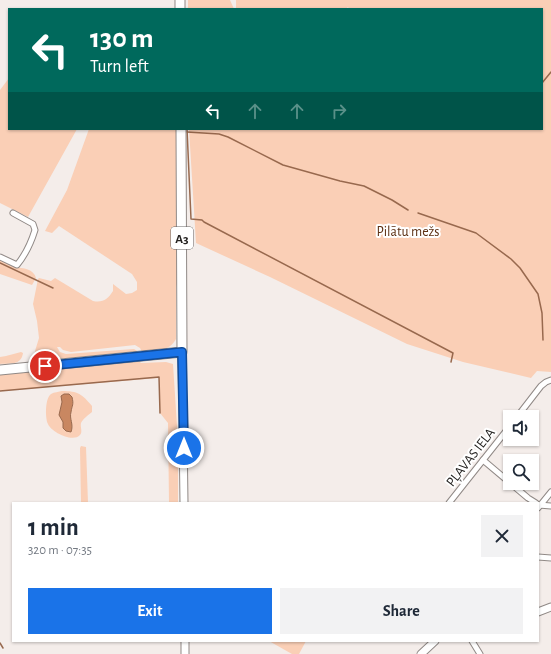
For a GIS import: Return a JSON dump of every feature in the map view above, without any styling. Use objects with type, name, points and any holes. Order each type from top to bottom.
[{"type":"highway","name":"A3","points":[[181,130],[182,352]]},
{"type":"highway","points":[[0,370],[182,352]]},
{"type":"main road","points":[[182,352],[184,502]]},
{"type":"main road","points":[[539,612],[551,607]]},
{"type":"main road","points":[[185,642],[185,654]]},
{"type":"main road","points":[[421,654],[434,642]]},
{"type":"street","points":[[0,257],[17,265],[25,255],[35,230],[33,224],[13,213]]},
{"type":"street","points":[[522,410],[541,386],[551,380]]},
{"type":"street","name":"PĻAVAS IELA","points":[[450,502],[503,434]]},
{"type":"street","points":[[482,460],[534,502]]},
{"type":"street","points":[[539,504],[551,492]]},
{"type":"street","points":[[539,505],[551,506]]},
{"type":"street","points":[[539,557],[551,558]]},
{"type":"street","points":[[473,642],[480,654]]},
{"type":"green space","points":[[188,0],[230,0],[234,8],[188,8]]},
{"type":"green space","name":"Pilātu mežs","points":[[236,0],[551,0],[551,372],[537,371],[531,378],[463,362],[407,344],[270,277],[196,243],[189,130],[543,130],[543,8],[236,8]]},
{"type":"green space","points":[[8,79],[8,130],[76,130],[28,217],[0,203],[0,90]]},
{"type":"green space","points":[[89,130],[177,130],[178,280],[176,287],[176,339],[166,349],[142,352],[140,348],[135,345],[71,352],[57,347],[60,352],[66,354],[134,349],[139,352],[80,358],[37,358],[35,356],[39,338],[33,304],[39,278],[51,281],[55,278],[93,301],[105,300],[113,291],[113,284],[126,294],[137,290],[137,282],[132,274],[59,226],[52,233],[45,231],[67,190]]},
{"type":"green space","points":[[0,260],[13,266],[31,271],[36,278],[32,285],[0,274]]},
{"type":"green space","points":[[21,352],[23,353],[22,357],[17,362],[11,364],[0,364],[0,357]]},
{"type":"green space","points":[[139,361],[141,363],[166,362],[173,364],[177,426],[176,443],[178,448],[178,502],[169,502],[168,423],[160,413],[159,378],[0,391],[0,374]]},
{"type":"green space","points":[[62,391],[79,394],[92,406],[92,412],[81,423],[81,434],[77,437],[72,438],[62,436],[50,427],[47,421],[46,408],[49,396],[52,393]]},
{"type":"green space","points":[[81,446],[86,447],[88,502],[81,502]]},
{"type":"green space","points":[[271,642],[305,642],[299,654],[292,654]]},
{"type":"shaded area","points":[[64,394],[69,394],[73,400],[71,432],[66,431],[63,428],[63,422],[59,415],[62,402],[61,396]]},
{"type":"waterway","points":[[543,82],[551,72]]},
{"type":"waterway","points":[[187,130],[191,219],[202,220],[453,353],[451,362]]},
{"type":"waterway","points":[[187,132],[219,134],[228,137],[283,165],[364,186],[408,210]]},
{"type":"waterway","points":[[418,213],[476,233],[511,259],[520,268],[538,294],[542,313],[543,340]]},
{"type":"waterway","points":[[0,263],[53,288]]},
{"type":"waterway","points":[[0,391],[159,377],[160,413]]},
{"type":"waterway","points":[[0,643],[3,648]]},
{"type":"route","points":[[45,366],[138,358],[182,352],[184,371],[184,448]]}]
